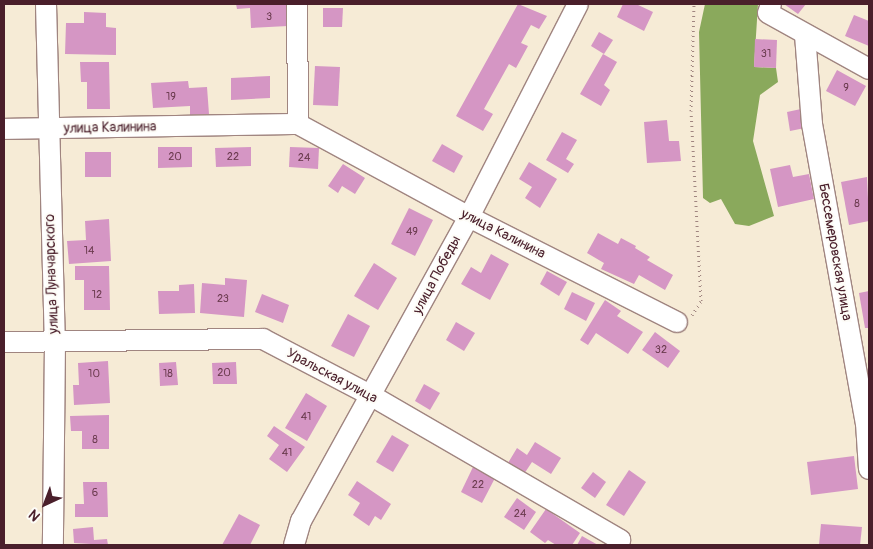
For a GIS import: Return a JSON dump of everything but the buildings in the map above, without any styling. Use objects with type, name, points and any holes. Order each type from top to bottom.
[{"type":"street","name":"улица Луначарского","points":[[46,4],[55,342],[53,545]]},
{"type":"street","points":[[298,4],[298,124]]},
{"type":"street","name":"улица Победы","points":[[294,545],[301,521],[372,396],[469,217],[578,4]]},
{"type":"street","points":[[770,8],[806,35],[869,69]]},
{"type":"street","name":"Бессемеровская улица","points":[[806,35],[812,124],[868,422],[869,469]]},
{"type":"street","name":"улица Калинина","points":[[4,130],[298,124],[469,217],[677,322]]},
{"type":"street","name":"Уральская улица","points":[[4,342],[263,339],[372,396],[620,540],[618,545]]},
{"type":"path","points":[[677,322],[691,317],[701,302],[691,111],[694,4]]},
{"type":"green space","points":[[705,4],[758,4],[754,67],[776,68],[778,82],[760,95],[753,141],[774,216],[749,226],[735,224],[721,199],[710,203],[703,198],[699,32]]}]
